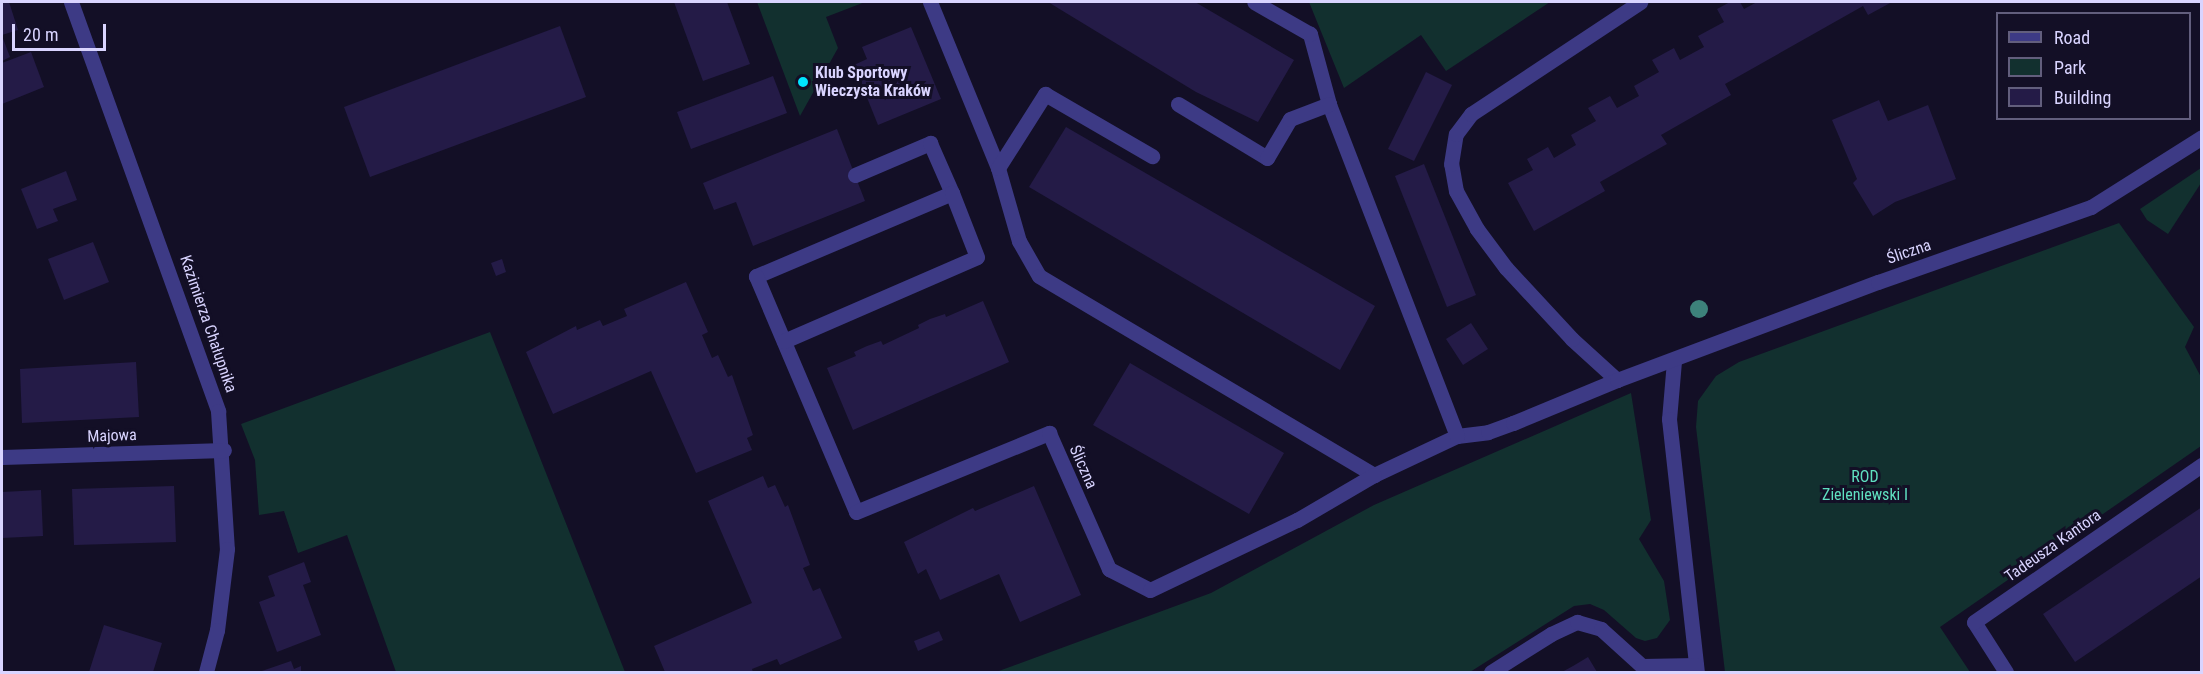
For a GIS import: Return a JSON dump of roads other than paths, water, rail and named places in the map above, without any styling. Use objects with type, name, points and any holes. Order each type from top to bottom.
[{"type":"street","name":"Kazimierza Chałupnika","points":[[71,2],[179,294],[218,411],[224,450],[227,549],[218,630],[206,672]]},
{"type":"street","points":[[930,2],[998,168],[1019,241],[1039,276],[1374,475]]},
{"type":"street","points":[[1254,2],[1310,34],[1329,104],[1457,436]]},
{"type":"street","points":[[1617,380],[1572,339],[1506,268],[1477,229],[1456,191],[1451,164],[1456,134],[1471,114],[1640,2]]},
{"type":"street","points":[[998,168],[1045,94],[1152,156]]},
{"type":"street","points":[[1178,104],[1267,158],[1290,119],[1329,104]]},
{"type":"street","name":"Śliczna","points":[[952,193],[756,276],[856,512],[1049,433],[1109,569],[1150,590],[1297,520],[1374,475],[1457,436],[1488,432],[1513,423],[1617,380],[1674,361],[1878,282],[2098,204],[2202,137]]},
{"type":"street","points":[[784,341],[977,257],[930,143],[855,175]]},
{"type":"street","points":[[1491,672],[1558,630],[1577,622],[1601,629],[1642,666],[1697,669],[1669,419],[1674,361]]},
{"type":"street","name":"Majowa","points":[[2,457],[224,450]]},
{"type":"street","name":"Tadeusza Kantora","points":[[2006,672],[1974,622],[2202,465]]},
{"type":"place","name":"Klub Sportowy Wieczysta Kraków","points":[[803,82]]},
{"type":"park label","name":"ROD Zieleniewski I","points":[[1865,486]]}]
